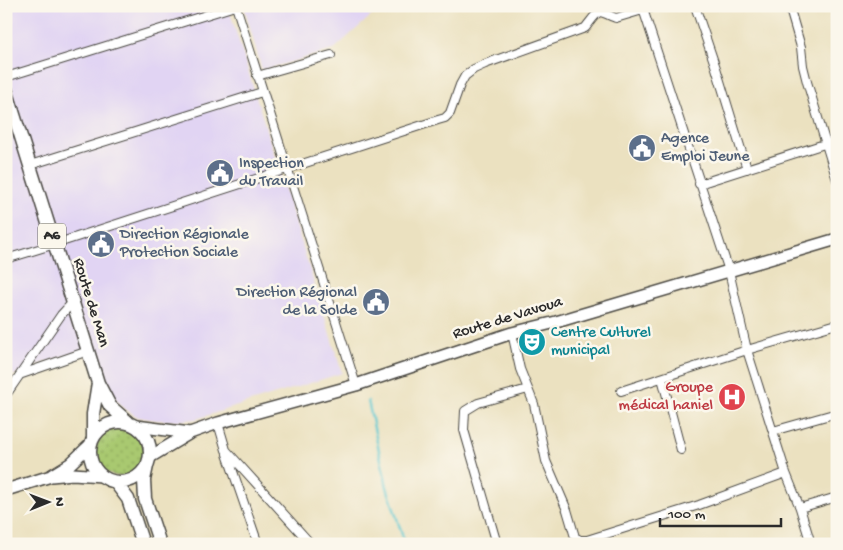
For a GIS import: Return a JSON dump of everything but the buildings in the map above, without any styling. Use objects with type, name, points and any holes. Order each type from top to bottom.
[{"type":"highway","name":"Route de Man","points":[[6,89],[73,302],[84,352],[98,383]]},
{"type":"highway","name":"A6","points":[[98,383],[110,406],[132,424]]},
{"type":"highway","name":"A6","points":[[92,441],[93,414],[98,383]]},
{"type":"highway","points":[[148,461],[143,471],[133,479],[121,482],[108,480],[102,476],[90,458],[92,441],[100,429],[110,423],[122,421],[132,424],[145,435],[150,446],[148,461],[144,480],[145,499],[160,544]]},
{"type":"highway","points":[[115,482],[128,499],[143,544]]},
{"type":"main road","name":"Route de Vavoua","points":[[148,461],[190,433],[218,423],[356,385],[512,333],[556,322],[837,239]]},
{"type":"main road","points":[[132,424],[190,433]]},
{"type":"main road","points":[[51,476],[70,464],[92,441]]},
{"type":"main road","points":[[6,490],[51,476],[74,474],[102,476]]},
{"type":"street","points":[[6,77],[235,6],[356,385]]},
{"type":"street","points":[[6,259],[445,118],[450,113],[465,76],[474,69],[585,28],[597,13],[601,12],[616,18],[643,8],[656,6]]},
{"type":"street","points":[[695,6],[747,169]]},
{"type":"street","points":[[789,6],[801,47],[807,82],[837,180]]},
{"type":"street","points":[[643,8],[729,271],[747,350],[786,473],[811,542],[799,544]]},
{"type":"street","points":[[257,76],[330,55]]},
{"type":"street","points":[[30,165],[262,92]]},
{"type":"street","points":[[699,184],[837,140]]},
{"type":"street","points":[[6,395],[9,386],[21,374],[61,315],[73,302]]},
{"type":"street","points":[[621,391],[747,350],[837,324]]},
{"type":"street","points":[[512,333],[520,369],[534,404],[546,461],[567,510],[576,537],[580,540],[587,540],[699,505],[786,473]]},
{"type":"street","points":[[21,374],[84,352]]},
{"type":"street","points":[[662,378],[681,450]]},
{"type":"street","points":[[497,544],[464,430],[465,411],[478,403],[528,389]]},
{"type":"street","points":[[773,431],[837,413]]},
{"type":"street","points":[[218,423],[258,544]]},
{"type":"street","points":[[226,450],[311,544]]},
{"type":"street","points":[[800,508],[837,496]]},
{"type":"shaded area","points":[[6,6],[228,6],[342,373],[196,419],[177,421],[138,417],[125,409],[115,398],[107,384],[95,346],[31,367],[10,377],[6,375]]},
{"type":"shaded area","points":[[244,6],[382,6],[333,50],[262,70]]},
{"type":"green space","points":[[115,428],[125,428],[134,432],[140,438],[143,443],[143,461],[134,472],[125,476],[115,476],[106,472],[100,466],[96,457],[96,447],[100,438],[106,432]]},
{"type":"waterway","points":[[368,401],[387,487],[405,544]]},
{"type":"place","name":"Agence Emploi Jeune","points":[[642,148]]},
{"type":"place","name":"Inspection du Travail","points":[[220,173]]},
{"type":"place","name":"Direction Régionale Protection Sociale","points":[[101,244]]},
{"type":"place","name":"Direction Régional de la Solde","points":[[376,302]]},
{"type":"place","name":"Centre Culturel municipal","points":[[532,342]]},
{"type":"place","name":"Groupe médical haniel","points":[[732,397]]}]
